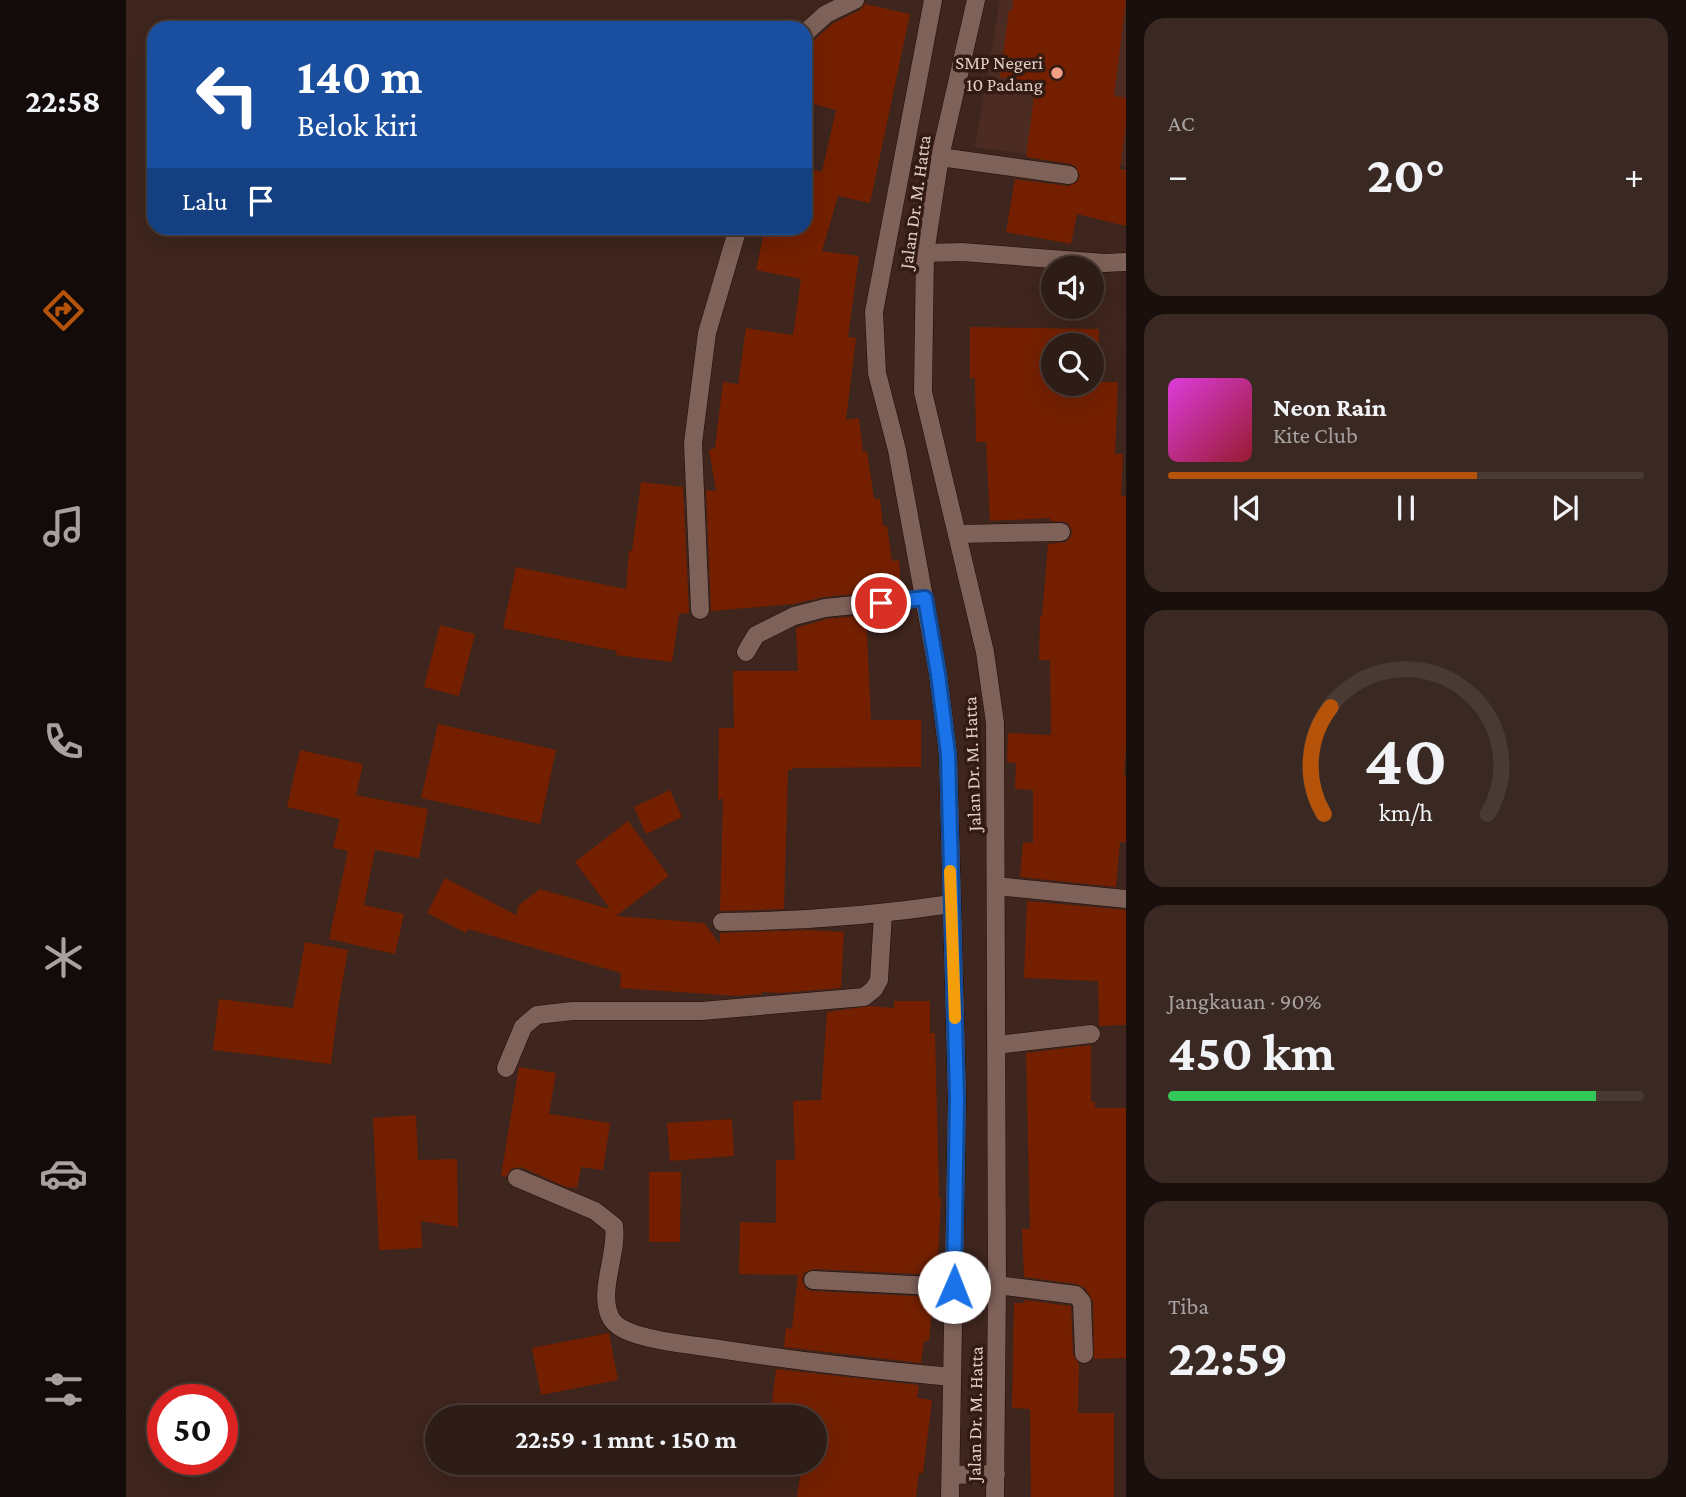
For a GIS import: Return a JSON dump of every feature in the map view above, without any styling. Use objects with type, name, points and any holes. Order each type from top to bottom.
[{"type":"main road","points":[[812,27],[826,14],[855,0]]},
{"type":"main road","name":"Jalan Dr. M. Hatta","points":[[933,0],[874,312],[877,373],[897,450],[925,598],[948,754],[957,1098],[950,1497]]},
{"type":"main road","name":"Jalan Dr. M. Hatta","points":[[976,0],[940,157],[925,253],[923,392],[985,652],[995,723],[995,1497]]},
{"type":"main road","points":[[940,157],[1069,175]]},
{"type":"main road","points":[[700,610],[693,443],[707,333],[736,235]]},
{"type":"main road","points":[[925,253],[962,252],[1105,264],[1126,262]]},
{"type":"main road","points":[[957,534],[1061,531]]},
{"type":"main road","points":[[746,653],[756,635],[794,616],[825,608],[925,598]]},
{"type":"main road","points":[[996,886],[1126,899]]},
{"type":"main road","points":[[722,922],[811,920],[883,914],[951,904]]},
{"type":"main road","points":[[506,1068],[523,1027],[537,1014],[572,1011],[702,1011],[864,996],[874,989],[879,980],[883,914]]},
{"type":"main road","points":[[997,1045],[1091,1034]]},
{"type":"main road","points":[[517,1178],[595,1211],[614,1226],[616,1237],[607,1302],[609,1315],[626,1331],[696,1346],[811,1364],[952,1377]]},
{"type":"main road","points":[[813,1280],[954,1287]]},
{"type":"main road","points":[[997,1285],[1076,1295],[1082,1302],[1084,1354]]},
{"type":"main road","points":[[951,1475],[996,1474]]},
{"type":"shaded area","name":"SMP Negeri 10 Padang","points":[[1000,0],[1126,0],[1126,167],[975,147]]},
{"type":"building","name":"SMP Negeri 10 Padang","points":[[1013,0],[1126,0],[1114,96],[1126,98],[1126,124],[1120,169],[1126,170],[1126,226],[1077,214],[1071,244],[1006,232],[1015,179],[1068,186],[1077,182],[1080,176],[1076,167],[1071,164],[1026,157],[1036,82],[1000,77],[1009,10],[1012,11]]},
{"type":"building","points":[[865,4],[910,14],[870,203],[838,196],[822,251],[859,256],[848,337],[856,338],[846,420],[859,418],[863,452],[867,451],[874,499],[880,499],[883,526],[887,526],[892,561],[899,560],[901,589],[824,597],[793,604],[711,611],[706,490],[716,491],[709,450],[715,448],[723,382],[738,384],[746,328],[793,335],[801,279],[756,270],[764,235],[812,235],[812,169],[822,172],[836,110],[812,104],[813,41],[832,24],[860,10]]},
{"type":"building","points":[[970,327],[1099,329],[1099,333],[1041,333],[1041,396],[1104,396],[1104,382],[1118,382],[1115,454],[1123,454],[1121,496],[1126,496],[1126,842],[1120,842],[1116,887],[1020,877],[1023,842],[1033,843],[1033,790],[1015,789],[1016,763],[1007,762],[1008,733],[1051,735],[1050,660],[1039,660],[1040,616],[1048,544],[1066,542],[1072,531],[1067,522],[1050,521],[1050,518],[990,521],[986,442],[976,442],[975,378],[970,378]]},
{"type":"building","points":[[641,482],[683,487],[689,613],[679,614],[672,662],[616,655],[617,651],[503,628],[516,567],[626,589],[629,551],[632,551]]},
{"type":"building","points":[[866,615],[871,720],[921,720],[921,767],[788,770],[784,909],[720,911],[723,798],[718,801],[719,728],[734,728],[733,671],[798,671],[796,628],[827,619]]},
{"type":"building","points":[[440,625],[475,634],[459,696],[424,687]]},
{"type":"building","points":[[438,724],[556,750],[540,824],[421,798]]},
{"type":"building","points":[[300,750],[363,764],[356,795],[428,809],[419,858],[375,850],[364,905],[404,914],[395,954],[329,939],[348,851],[333,848],[340,819],[287,807]]},
{"type":"building","points":[[670,790],[682,817],[646,834],[634,807]]},
{"type":"building","points":[[628,821],[669,876],[616,916],[704,923],[720,944],[720,933],[809,930],[844,932],[841,988],[762,992],[738,996],[620,988],[621,973],[468,929],[466,933],[427,913],[445,878],[516,915],[519,905],[540,889],[610,909],[575,862]]},
{"type":"building","points":[[1027,901],[1126,910],[1126,1025],[1099,1026],[1098,981],[1024,978]]},
{"type":"building","points":[[305,942],[348,950],[331,1064],[213,1050],[219,999],[293,1008]]},
{"type":"building","points":[[894,1001],[930,1001],[930,1033],[935,1033],[941,1198],[937,1275],[814,1269],[804,1273],[802,1280],[806,1289],[812,1291],[933,1297],[929,1341],[924,1341],[921,1363],[784,1347],[786,1328],[792,1329],[798,1275],[739,1274],[740,1222],[776,1223],[776,1160],[795,1160],[793,1101],[821,1100],[827,1012],[870,1006],[894,1008]]},
{"type":"building","points":[[1091,1045],[1091,1102],[1095,1102],[1095,1108],[1126,1108],[1126,1358],[1094,1359],[1093,1302],[1085,1288],[1077,1284],[1024,1277],[1022,1229],[1030,1229],[1026,1053]]},
{"type":"building","points":[[519,1067],[556,1073],[549,1114],[610,1123],[603,1170],[581,1167],[577,1188],[566,1187],[521,1167],[511,1169],[506,1177],[501,1176]]},
{"type":"building","points":[[416,1115],[418,1160],[457,1159],[458,1227],[421,1221],[422,1248],[379,1250],[373,1118]]},
{"type":"building","points":[[732,1119],[734,1156],[670,1161],[667,1123]]},
{"type":"building","points":[[649,1172],[681,1172],[680,1242],[649,1242]]},
{"type":"building","points":[[1024,1300],[1071,1306],[1073,1354],[1079,1364],[1078,1413],[1114,1413],[1114,1497],[1031,1497],[1030,1409],[1012,1408],[1014,1303],[1025,1303]]},
{"type":"building","points":[[609,1333],[618,1380],[541,1395],[532,1348]]},
{"type":"building","points":[[776,1369],[919,1385],[917,1398],[932,1400],[923,1473],[919,1473],[916,1497],[797,1497],[800,1475],[827,1475],[827,1405],[772,1405]]},
{"type":"slow traffic","points":[[950,871],[955,1018]]},
{"type":"place","name":"SMP Negeri 10 Padang","points":[[1057,73]]},
{"type":"route","points":[[881,603],[925,598],[948,754],[957,1098],[954,1287]]}]
